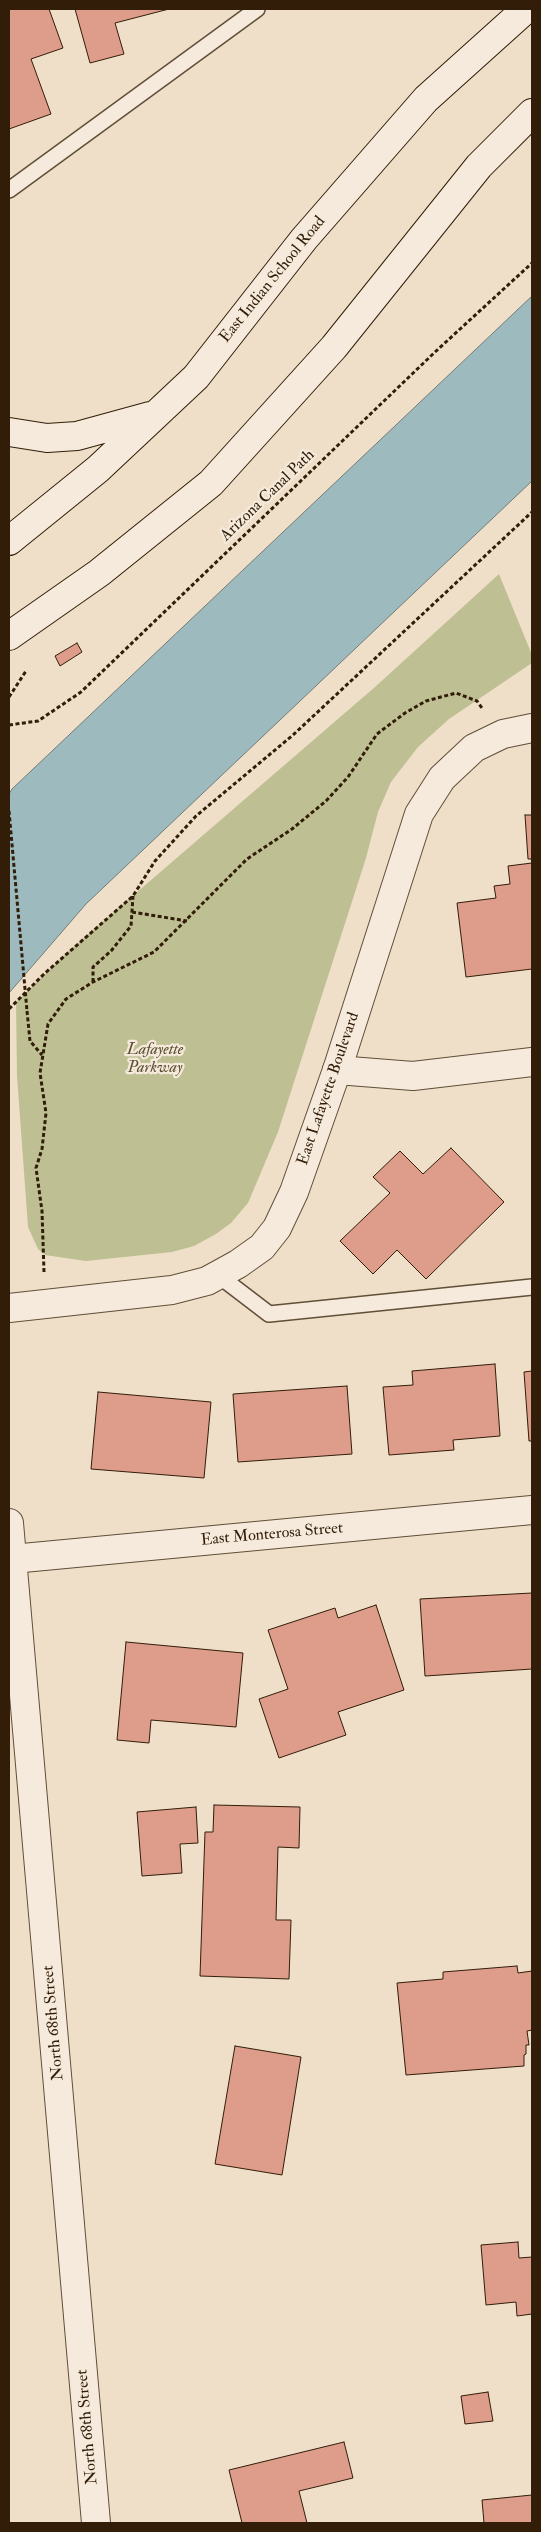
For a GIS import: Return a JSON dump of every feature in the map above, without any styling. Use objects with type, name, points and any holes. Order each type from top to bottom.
[{"type":"street","name":"East Indian School Road","points":[[9,541],[98,469],[196,376],[304,240],[426,99],[526,9]]},
{"type":"street","points":[[9,636],[99,573],[211,483],[334,347],[479,166],[532,112]]},
{"type":"street","points":[[9,432],[48,438],[77,436],[156,414]]},
{"type":"street","name":"East Lafayette Boulevard","points":[[9,1308],[172,1290],[207,1281],[262,1247],[277,1228],[294,1192],[337,1070],[419,814],[449,772],[474,748],[503,734],[532,728]]},
{"type":"street","points":[[337,1070],[413,1076],[532,1062]]},
{"type":"street","name":"East Monterosa Street","points":[[12,1559],[532,1510]]},
{"type":"street","name":"North 68th Street","points":[[9,1523],[16,1674],[96,2523]]},
{"type":"lane","points":[[9,190],[256,9]]},
{"type":"lane","points":[[218,1275],[269,1314],[532,1287]]},
{"type":"path","name":"Arizona Canal Path","points":[[9,725],[38,721],[56,711],[82,692],[435,352],[532,263]]},
{"type":"path","points":[[9,1009],[44,974],[133,896],[155,861],[196,816],[293,735],[532,512]]},
{"type":"path","points":[[9,697],[26,671]]},
{"type":"path","points":[[44,1305],[42,1211],[36,1168],[42,1149],[46,1113],[40,1073],[48,1024],[66,999],[93,982],[154,952],[247,859],[292,829],[326,801],[348,777],[378,734],[405,713],[426,701],[456,693],[476,701],[503,734]]},
{"type":"path","points":[[9,811],[30,1041],[43,1056]]},
{"type":"path","points":[[93,982],[93,967],[111,951],[130,926],[133,896]]},
{"type":"path","points":[[132,912],[187,921]]},
{"type":"green space","name":"Lafayette Parkway","points":[[499,574],[532,655],[532,663],[449,719],[418,747],[391,782],[378,812],[366,858],[278,1132],[248,1203],[231,1223],[216,1234],[194,1246],[172,1252],[86,1261],[45,1255],[38,1249],[28,1227],[17,1076],[16,1002],[71,949],[375,687]]},
{"type":"water","points":[[532,296],[532,481],[86,904],[9,993],[9,794],[12,789]]},
{"type":"building","points":[[9,9],[49,9],[63,48],[31,59],[51,114],[9,129]]},
{"type":"building","points":[[75,9],[169,9],[115,23],[124,54],[90,63]]},
{"type":"building","points":[[77,643],[82,652],[60,666],[55,656]]},
{"type":"building","points":[[525,815],[532,815],[532,859],[528,859]]},
{"type":"building","points":[[532,863],[532,969],[466,977],[457,903],[496,898],[494,886],[510,884],[508,866]]},
{"type":"building","points":[[451,1148],[504,1202],[426,1279],[397,1250],[373,1274],[340,1241],[390,1193],[373,1177],[400,1151],[423,1174]]},
{"type":"building","points":[[495,1364],[500,1436],[453,1440],[454,1450],[389,1455],[383,1387],[413,1385],[412,1371]]},
{"type":"building","points":[[532,1371],[532,1441],[529,1441],[524,1372]]},
{"type":"building","points":[[347,1386],[352,1454],[238,1462],[233,1394]]},
{"type":"building","points":[[98,1392],[211,1402],[204,1478],[91,1469]]},
{"type":"building","points":[[532,1593],[532,1669],[425,1676],[420,1599]]},
{"type":"building","points":[[376,1605],[404,1690],[338,1712],[346,1735],[279,1758],[259,1699],[288,1689],[268,1630],[335,1608],[338,1618]]},
{"type":"building","points":[[126,1642],[243,1653],[236,1727],[151,1720],[149,1743],[117,1740]]},
{"type":"building","points":[[214,1805],[300,1807],[299,1848],[278,1847],[276,1920],[291,1920],[289,1979],[200,1976],[205,1832],[213,1832]]},
{"type":"building","points":[[196,1807],[198,1843],[180,1844],[182,1873],[142,1876],[137,1812]]},
{"type":"building","points":[[517,1966],[518,1973],[532,1971],[532,2030],[527,2031],[529,2045],[526,2045],[524,2066],[406,2075],[397,1983],[443,1979],[443,1972]]},
{"type":"building","points":[[235,2046],[301,2057],[282,2175],[215,2164]]},
{"type":"building","points":[[518,2242],[519,2258],[532,2257],[532,2314],[517,2316],[516,2302],[486,2305],[481,2245]]},
{"type":"building","points":[[488,2392],[493,2421],[465,2424],[461,2396]]},
{"type":"building","points":[[344,2442],[353,2478],[299,2491],[307,2523],[242,2523],[229,2470]]},
{"type":"building","points":[[532,2495],[532,2523],[484,2523],[482,2500]]}]
